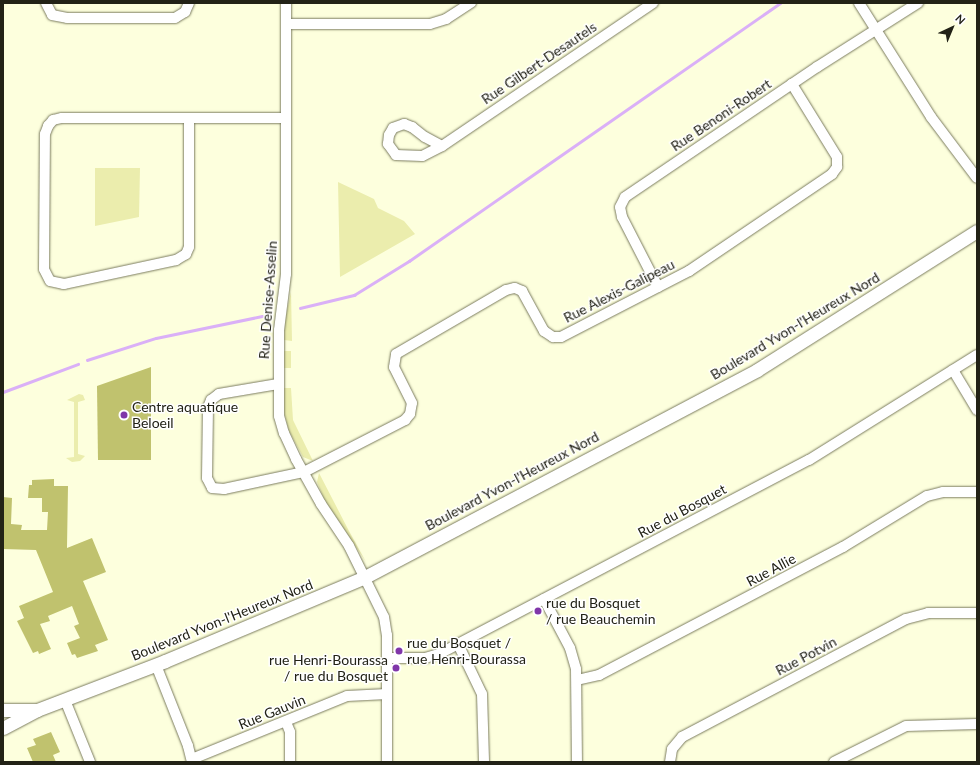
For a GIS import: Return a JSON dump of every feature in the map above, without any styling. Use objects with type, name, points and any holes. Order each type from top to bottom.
[{"type":"street","points":[[46,3],[52,14],[67,18],[176,18],[185,12],[189,3]]},
{"type":"street","name":"Rue Denise-Asselin","points":[[286,3],[286,282],[279,326],[278,384],[282,428],[304,472],[365,576],[384,617],[387,658],[387,762]]},
{"type":"street","points":[[286,24],[430,24],[446,20],[470,3]]},
{"type":"street","name":"Rue Gilbert-Desautels","points":[[442,146],[407,124],[393,128],[388,138],[390,149],[401,156],[422,156],[442,146],[653,3]]},
{"type":"street","points":[[860,3],[931,117],[977,178]]},
{"type":"street","name":"Rue Benoni-Robert","points":[[658,287],[622,217],[620,207],[624,199],[792,84],[918,3]]},
{"type":"street","name":"Rue Alexis-Galipeau","points":[[304,472],[407,418],[412,403],[394,367],[396,354],[506,290],[516,288],[522,291],[544,331],[556,338],[690,271],[836,170],[838,162],[836,154],[792,84]]},
{"type":"street","points":[[189,118],[189,247],[186,254],[176,260],[64,284],[50,281],[44,269],[45,134],[49,124],[62,118],[189,118],[286,118]]},
{"type":"street","name":"Boulevard Yvon-l'Heureux Nord","points":[[3,728],[37,710],[156,665],[365,576],[757,370],[977,231]]},
{"type":"street","name":"Rue du Bosquet","points":[[387,658],[428,658],[458,644],[809,460],[977,355]]},
{"type":"street","points":[[953,370],[977,410]]},
{"type":"street","points":[[278,384],[219,394],[211,400],[208,407],[207,480],[212,488],[219,490],[304,472]]},
{"type":"street","name":"Rue Allie","points":[[577,680],[599,675],[847,546],[927,496],[943,492],[977,492]]},
{"type":"street","points":[[544,599],[572,653],[577,680],[577,762]]},
{"type":"street","name":"Rue Potvin","points":[[670,762],[672,749],[682,737],[906,619],[928,613],[977,613]]},
{"type":"street","points":[[458,644],[482,694],[484,762]]},
{"type":"street","points":[[156,665],[192,760]]},
{"type":"street","name":"Rue Gauvin","points":[[192,760],[347,696],[387,694]]},
{"type":"street","points":[[65,700],[90,762]]},
{"type":"street","name":"Boulevard Yvon-l'Heureux Nord","points":[[3,710],[37,710]]},
{"type":"street","points":[[286,722],[290,732],[290,762]]},
{"type":"street","points":[[834,762],[906,726],[977,724]]},
{"type":"green space","points":[[95,168],[140,168],[139,217],[95,226]]},
{"type":"green space","points":[[338,182],[374,199],[378,208],[404,221],[415,234],[340,277]]},
{"type":"green space","points":[[291,292],[292,341],[284,340],[285,320]]},
{"type":"green space","points":[[284,351],[291,351],[291,368],[284,368]]},
{"type":"green space","points":[[284,388],[291,388],[293,420],[313,461],[303,457],[289,431],[284,412]]},
{"type":"green space","points":[[79,394],[83,395],[85,400],[78,402],[78,454],[85,456],[80,461],[72,462],[66,458],[74,457],[74,402],[67,400]]},
{"type":"green space","points":[[319,473],[366,562],[324,499],[317,482]]},
{"type":"building","name":"Centre aquatique Beloeil","points":[[151,367],[151,460],[98,460],[97,386]]},
{"type":"building","points":[[54,479],[54,486],[68,486],[67,548],[92,538],[106,572],[83,581],[108,640],[95,645],[98,651],[77,658],[75,654],[72,655],[67,643],[80,638],[74,626],[79,624],[72,606],[48,616],[50,621],[40,624],[51,649],[39,654],[38,651],[33,653],[17,621],[24,618],[19,606],[53,592],[36,550],[3,549],[3,497],[12,498],[11,524],[22,525],[21,530],[47,530],[48,512],[42,512],[42,498],[28,498],[29,485],[32,485],[32,480]]},
{"type":"building","points":[[51,732],[60,752],[53,755],[56,762],[33,762],[27,748],[36,745],[33,739]]},
{"type":"waterway","points":[[300,308],[354,295],[409,261],[780,3]]},
{"type":"waterway","points":[[87,360],[156,338],[262,316]]},
{"type":"waterway","points":[[3,392],[78,364]]},
{"type":"place","name":"Centre aquatique Beloeil","points":[[124,415]]},
{"type":"place","name":"rue du Bosquet / rue Beauchemin","points":[[538,611]]},
{"type":"place","name":"rue du Bosquet / rue Henri-Bourassa","points":[[399,651]]},
{"type":"place","name":"rue Henri-Bourassa / rue du Bosquet","points":[[396,668]]}]
